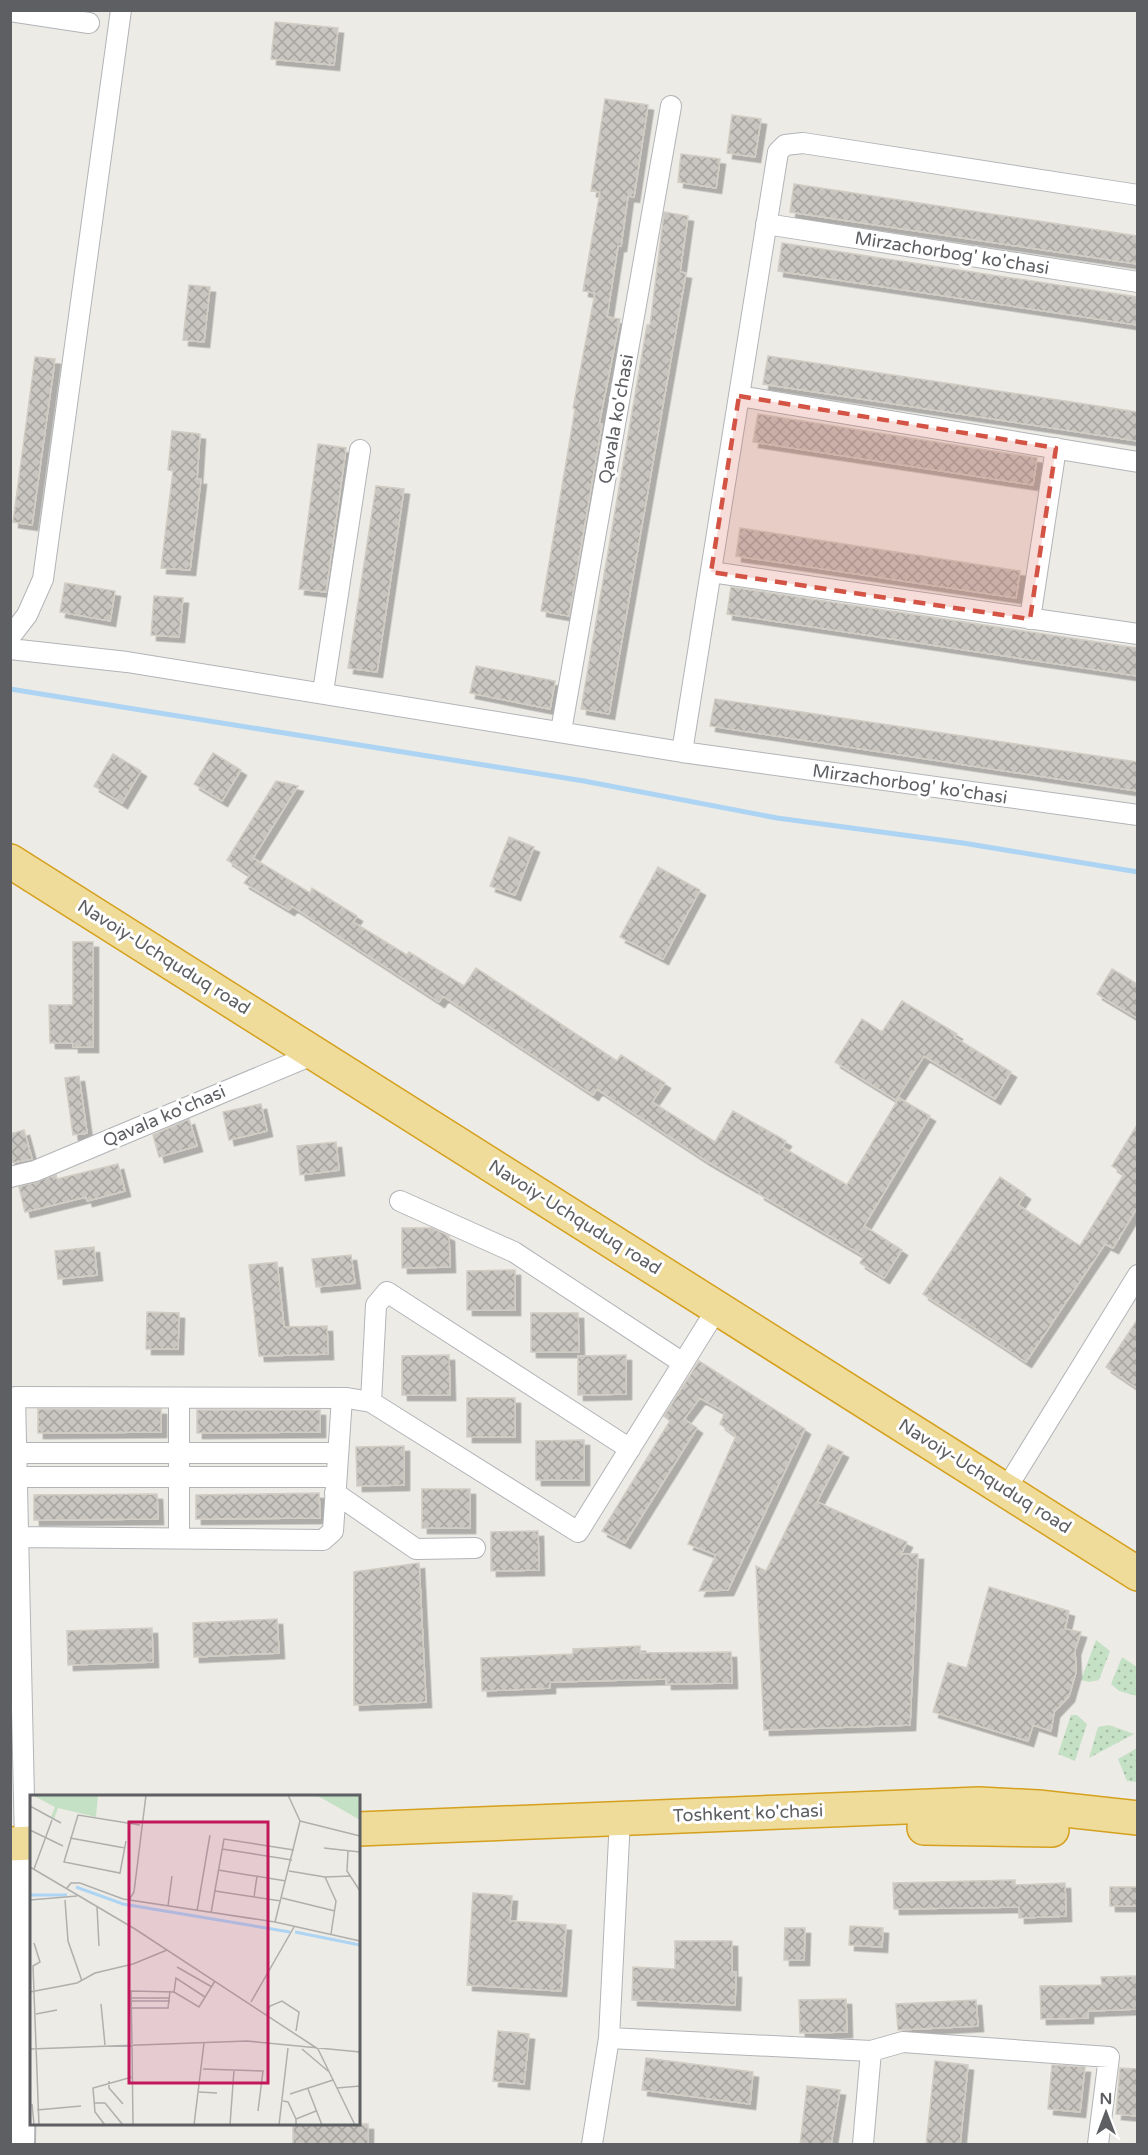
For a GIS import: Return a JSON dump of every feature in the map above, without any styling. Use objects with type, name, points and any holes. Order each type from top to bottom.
[{"type":"highway","name":"Navoiy-Uchquduq road","points":[[10,861],[317,1053],[1137,1574]]},
{"type":"highway","name":"Toshkent ko'chasi","points":[[360,1848],[979,1804],[1038,1806],[1137,1818]]},
{"type":"highway","name":"Toshkent ko'chasi","points":[[360,1829],[939,1827],[1040,1830],[1137,1839]]},
{"type":"main road","points":[[20,2145],[25,2110],[17,1904],[23,1854]]},
{"type":"main road","points":[[25,2110],[35,2145]]},
{"type":"street","points":[[10,637],[27,615],[43,579],[121,10]]},
{"type":"street","points":[[10,11],[89,23]]},
{"type":"street","name":"Qavala ko'chasi","points":[[561,731],[672,106]]},
{"type":"street","points":[[682,752],[778,152],[785,145],[793,143],[1137,195]]},
{"type":"street","name":"Mirzachorbog' ko'chasi","points":[[766,224],[1137,282]]},
{"type":"street","points":[[739,396],[1137,462]]},
{"type":"street","points":[[1030,619],[1056,448]]},
{"type":"street","points":[[323,692],[360,450]]},
{"type":"street","points":[[711,572],[1137,634]]},
{"type":"street","name":"Mirzachorbog' ko'chasi","points":[[10,649],[127,662],[682,752],[1137,816]]},
{"type":"street","name":"Qavala ko'chasi","points":[[10,1177],[35,1171],[317,1053]]},
{"type":"street","points":[[400,1201],[514,1252],[683,1363]]},
{"type":"street","points":[[1006,1489],[1137,1275]]},
{"type":"street","points":[[371,1402],[376,1305],[387,1292],[630,1449]]},
{"type":"street","points":[[23,1854],[15,1397],[342,1398],[371,1402],[578,1532],[718,1307]]},
{"type":"street","points":[[179,1398],[179,1538]]},
{"type":"street","points":[[18,1537],[323,1540],[333,1531],[342,1398]]},
{"type":"street","points":[[16,1453],[338,1453]]},
{"type":"street","points":[[17,1477],[179,1477],[336,1484],[416,1549],[475,1548]]},
{"type":"street","points":[[592,2145],[609,2038],[620,1828]]},
{"type":"street","points":[[609,2038],[871,2051],[903,2042],[1109,2057],[1098,2145]]},
{"type":"street","points":[[863,2145],[871,2051]]},
{"type":"highlighted area","points":[[739,396],[1056,448],[1030,619],[711,572]]},
{"type":"green space","points":[[1096,1640],[1110,1651],[1099,1680],[1089,1682],[1081,1680]]},
{"type":"green space","points":[[1122,1657],[1137,1667],[1137,1696],[1119,1691],[1111,1684]]},
{"type":"green space","points":[[1071,1715],[1077,1715],[1087,1724],[1075,1761],[1058,1754]]},
{"type":"green space","points":[[1109,1725],[1134,1734],[1089,1758],[1098,1727]]},
{"type":"green space","points":[[1137,1748],[1137,1782],[1127,1781],[1118,1759]]},
{"type":"building","points":[[275,22],[338,28],[334,65],[271,59]]},
{"type":"building","points":[[605,99],[648,105],[634,197],[628,196],[607,317],[620,319],[599,424],[602,424],[569,616],[541,611],[575,409],[573,408],[595,293],[583,291],[600,192],[591,191]]},
{"type":"building","points":[[732,115],[761,119],[755,157],[727,153]]},
{"type":"building","points":[[681,154],[720,159],[716,188],[678,182]]},
{"type":"building","points":[[794,184],[1137,236],[1137,264],[790,212]]},
{"type":"building","points":[[664,212],[688,216],[680,272],[686,273],[609,714],[581,709],[647,325],[650,325]]},
{"type":"building","points":[[782,243],[1137,297],[1137,325],[778,271]]},
{"type":"building","points":[[189,285],[210,287],[204,342],[183,340]]},
{"type":"building","points":[[768,356],[1137,412],[1137,441],[763,384]]},
{"type":"building","points":[[35,357],[55,359],[32,525],[13,522]]},
{"type":"building","points":[[758,414],[1037,458],[1033,485],[753,442]]},
{"type":"building","points":[[172,431],[200,434],[197,479],[201,479],[190,570],[161,568],[173,471],[168,470]]},
{"type":"building","points":[[318,444],[346,448],[326,592],[299,589]]},
{"type":"building","points":[[376,486],[404,489],[377,672],[348,668]]},
{"type":"building","points":[[740,528],[1020,571],[1016,598],[736,556]]},
{"type":"building","points":[[65,583],[115,591],[110,621],[60,612]]},
{"type":"building","points":[[731,587],[1137,648],[1137,676],[727,614]]},
{"type":"building","points":[[154,596],[183,598],[179,637],[151,635]]},
{"type":"building","points":[[476,666],[555,681],[550,709],[470,693]]},
{"type":"building","points":[[715,699],[1137,762],[1137,791],[710,726]]},
{"type":"building","points":[[213,753],[241,770],[222,801],[194,784]]},
{"type":"building","points":[[113,754],[141,771],[122,803],[94,786]]},
{"type":"building","points":[[276,781],[298,786],[253,858],[310,893],[312,888],[357,916],[353,922],[407,955],[409,952],[464,986],[476,968],[617,1061],[621,1055],[665,1083],[652,1102],[715,1142],[733,1111],[786,1141],[782,1147],[847,1185],[899,1098],[930,1116],[864,1226],[902,1250],[884,1278],[860,1263],[864,1256],[759,1194],[760,1192],[705,1160],[597,1089],[593,1095],[443,996],[439,1002],[292,906],[289,910],[244,883],[250,875],[227,860]]},
{"type":"building","points":[[509,837],[534,847],[515,895],[490,886]]},
{"type":"building","points":[[658,867],[700,890],[663,959],[620,937]]},
{"type":"building","points":[[73,942],[93,942],[93,1047],[73,1047],[73,1043],[50,1043],[49,1005],[73,1005]]},
{"type":"building","points":[[1112,969],[1137,984],[1137,1018],[1097,994]]},
{"type":"building","points":[[902,1001],[957,1034],[954,1037],[1011,1072],[995,1099],[924,1056],[896,1100],[835,1062],[862,1019],[882,1032]]},
{"type":"building","points":[[79,1076],[87,1133],[73,1135],[65,1078]]},
{"type":"building","points":[[261,1104],[267,1131],[229,1140],[223,1112]]},
{"type":"building","points":[[189,1119],[197,1146],[159,1157],[153,1135]]},
{"type":"building","points":[[1137,1125],[1137,1208],[1113,1248],[1105,1244],[1026,1362],[923,1294],[1000,1177],[1025,1194],[1018,1205],[1080,1246],[1124,1174],[1112,1166]]},
{"type":"building","points":[[24,1130],[32,1159],[10,1163],[10,1134]]},
{"type":"building","points":[[336,1142],[339,1170],[300,1175],[297,1146]]},
{"type":"building","points":[[118,1164],[125,1191],[87,1201],[86,1197],[25,1212],[19,1187],[56,1175],[57,1179]]},
{"type":"building","points":[[402,1228],[432,1228],[449,1236],[450,1267],[402,1268]]},
{"type":"building","points":[[94,1247],[97,1275],[58,1279],[55,1251]]},
{"type":"building","points":[[351,1255],[355,1283],[316,1287],[312,1259]]},
{"type":"building","points":[[277,1262],[284,1327],[327,1326],[328,1354],[259,1356],[249,1265]]},
{"type":"building","points":[[515,1270],[515,1310],[467,1310],[467,1271]]},
{"type":"building","points":[[147,1312],[179,1313],[178,1349],[146,1349]]},
{"type":"building","points":[[531,1313],[578,1313],[579,1352],[531,1352]]},
{"type":"building","points":[[1137,1320],[1137,1388],[1106,1367]]},
{"type":"building","points":[[449,1355],[450,1395],[402,1395],[402,1356]]},
{"type":"building","points":[[626,1355],[626,1394],[578,1395],[578,1356]]},
{"type":"building","points":[[699,1361],[805,1429],[728,1590],[699,1591],[716,1555],[688,1544],[736,1436],[720,1424],[725,1412],[700,1398],[684,1419],[697,1428],[625,1543],[602,1531],[670,1421],[664,1416]]},
{"type":"building","points":[[467,1398],[515,1398],[515,1437],[467,1437]]},
{"type":"building","points":[[38,1409],[161,1409],[161,1432],[38,1433]]},
{"type":"building","points":[[197,1410],[320,1410],[320,1432],[197,1433]]},
{"type":"building","points":[[584,1440],[584,1480],[536,1480],[536,1441]]},
{"type":"building","points":[[828,1445],[843,1452],[817,1502],[907,1542],[901,1554],[918,1554],[910,1725],[764,1730],[756,1566],[766,1571]]},
{"type":"building","points":[[404,1446],[404,1485],[357,1486],[356,1447]]},
{"type":"building","points":[[422,1489],[470,1489],[470,1528],[422,1528]]},
{"type":"building","points":[[319,1493],[320,1518],[196,1519],[196,1495]]},
{"type":"building","points":[[157,1494],[158,1519],[34,1520],[34,1495]]},
{"type":"building","points":[[538,1531],[539,1570],[491,1571],[491,1532]]},
{"type":"building","points":[[419,1563],[426,1702],[354,1705],[354,1572]]},
{"type":"building","points":[[989,1587],[1069,1611],[1065,1629],[1081,1632],[1075,1650],[1076,1672],[1069,1696],[1054,1712],[1051,1731],[1033,1725],[1028,1741],[933,1712],[948,1663],[967,1668]]},
{"type":"building","points":[[277,1619],[279,1653],[194,1657],[193,1623]]},
{"type":"building","points":[[152,1628],[153,1662],[68,1665],[67,1631]]},
{"type":"building","points":[[640,1646],[640,1653],[731,1652],[732,1683],[666,1684],[666,1679],[550,1682],[550,1688],[482,1691],[481,1658],[573,1654],[573,1649]]},
{"type":"building","points":[[1015,1880],[1015,1885],[1065,1883],[1066,1916],[1019,1918],[1019,1907],[894,1909],[893,1883]]},
{"type":"building","points":[[1110,1887],[1137,1887],[1137,1906],[1110,1906]]},
{"type":"building","points":[[473,1893],[512,1896],[510,1921],[566,1925],[561,1991],[467,1985]]},
{"type":"building","points":[[850,1926],[883,1928],[882,1947],[849,1945]]},
{"type":"building","points":[[785,1928],[805,1928],[804,1960],[784,1960]]},
{"type":"building","points":[[675,1941],[732,1941],[732,1972],[736,1972],[735,2005],[632,2000],[633,1967],[675,1969]]},
{"type":"building","points":[[1137,1976],[1137,2009],[1088,2011],[1088,2018],[1041,2019],[1040,1986],[1102,1985],[1101,1977]]},
{"type":"building","points":[[846,1999],[847,2032],[800,2033],[799,2000]]},
{"type":"building","points":[[976,2000],[978,2026],[898,2030],[896,2004]]},
{"type":"building","points":[[498,2031],[529,2034],[524,2084],[493,2081]]},
{"type":"building","points":[[646,2058],[753,2072],[750,2104],[642,2090]]},
{"type":"building","points":[[935,2061],[968,2065],[960,2145],[926,2145]]},
{"type":"building","points":[[1052,2065],[1085,2067],[1080,2112],[1048,2109]]},
{"type":"building","points":[[1120,2068],[1137,2069],[1137,2116],[1116,2114]]},
{"type":"building","points":[[807,2086],[840,2090],[831,2145],[800,2145]]},
{"type":"building","points":[[368,2124],[368,2145],[293,2145],[293,2125]]},
{"type":"waterway","points":[[10,689],[584,781],[777,818],[963,843],[1138,872]]}]
